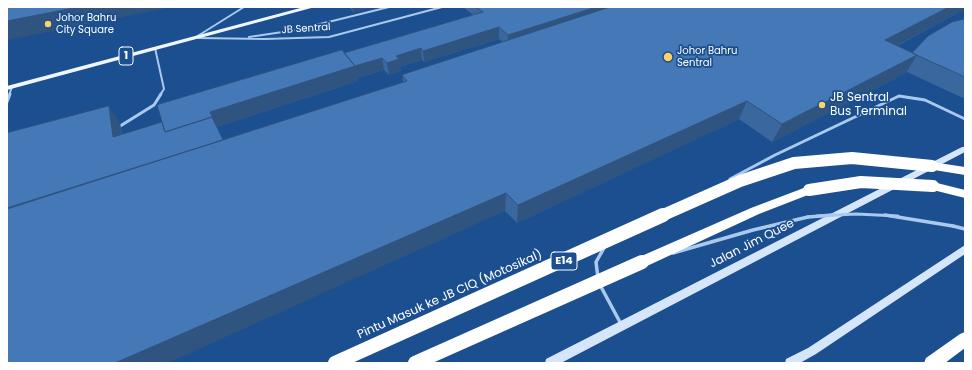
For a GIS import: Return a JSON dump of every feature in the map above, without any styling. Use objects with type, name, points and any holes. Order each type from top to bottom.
[{"type":"highway","name":"Pintu Masuk ke JB CIQ (Motosikal)","points":[[335,363],[740,181],[794,163],[852,158],[965,171]]},
{"type":"highway","points":[[415,363],[755,211],[809,190],[861,182],[933,186],[965,194]]},
{"type":"highway","points":[[932,363],[960,343]]},
{"type":"main road","name":"1","points":[[9,87],[312,7]]},
{"type":"main road","name":"Jalan Jim Quee","points":[[550,363],[965,149]]},
{"type":"main road","points":[[790,363],[812,352],[965,249]]},
{"type":"lane","points":[[195,38],[244,7]]},
{"type":"lane","name":"JB Sentral","points":[[239,38],[296,30],[388,7]]},
{"type":"lane","name":"JB Sentral","points":[[195,38],[328,37],[442,7]]},
{"type":"lane","points":[[116,128],[154,105],[164,89],[155,48]]},
{"type":"lane","points":[[7,102],[9,87]]},
{"type":"lane","points":[[727,181],[775,155],[899,96],[910,96],[929,101],[965,119]]},
{"type":"lane","points":[[622,326],[602,290],[596,270],[596,258],[604,248],[720,185]]},
{"type":"lane","points":[[642,262],[753,230],[808,217],[856,214],[896,216],[965,229]]},
{"type":"building","points":[[7,7],[79,7],[7,21]]},
{"type":"building","points":[[476,7],[596,7],[508,35],[499,27],[423,51],[421,48],[396,56],[399,59],[387,63],[382,58],[355,66],[344,53],[483,12]]},
{"type":"building","points":[[610,7],[949,7],[885,40],[917,55],[782,124],[747,101],[518,205],[506,193],[115,363],[7,363],[7,209],[407,81],[402,75]]},
{"type":"building","points":[[965,19],[965,77],[912,53],[928,36],[952,22]]},
{"type":"building","points":[[342,50],[355,66],[210,112],[213,118],[212,117],[165,132],[157,105]]},
{"type":"building","points":[[109,106],[113,137],[162,122],[165,132],[212,117],[223,140],[7,208],[7,133]]},
{"type":"place","name":"Johor Bahru City Square","points":[[48,24]]},
{"type":"place","name":"Johor Bahru Sentral","points":[[668,57]]},
{"type":"place","name":"JB Sentral Bus Terminal","points":[[822,105]]}]
